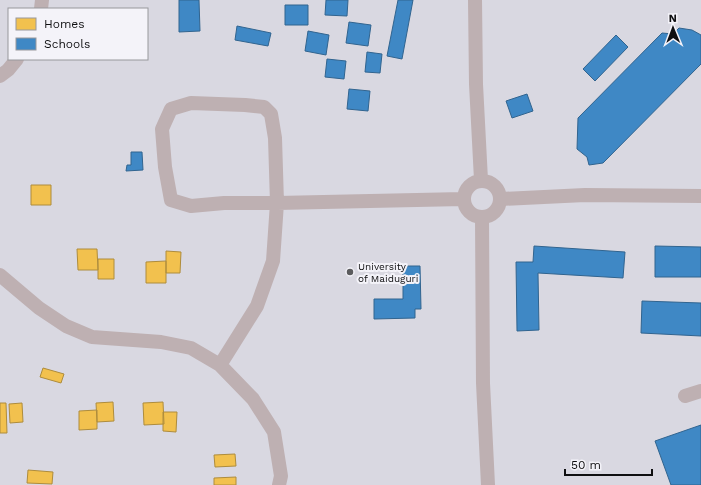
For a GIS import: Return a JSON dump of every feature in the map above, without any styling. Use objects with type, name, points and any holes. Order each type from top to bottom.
[{"type":"street","points":[[475,0],[476,84],[481,180]]},
{"type":"street","points":[[0,76],[8,70],[16,60]]},
{"type":"street","points":[[220,366],[257,306],[273,261],[276,203],[275,138],[271,114],[264,107],[245,105],[191,103],[171,109],[162,129],[165,167],[171,200],[192,206],[224,203],[276,203],[463,199]]},
{"type":"street","points":[[481,180],[489,181],[495,185],[501,198],[500,206],[496,212],[490,216],[482,217],[475,216],[469,212],[463,199],[468,186],[481,180]]},
{"type":"street","points":[[501,198],[585,195],[701,196]]},
{"type":"street","points":[[482,217],[483,383],[488,485]]},
{"type":"street","points":[[0,275],[39,308],[66,326],[92,337],[161,342],[191,348],[220,366],[253,399],[274,432],[281,476],[279,485]]},
{"type":"street","points":[[685,396],[701,391]]},
{"type":"shaded area","name":"University of Maiduguri","points":[[0,0],[701,0],[701,485],[0,485]]},
{"type":"building: Homes","points":[[31,185],[51,185],[51,205],[31,205]]},
{"type":"building: Homes","points":[[77,249],[97,249],[98,270],[78,270]]},
{"type":"building: Homes","points":[[166,251],[181,252],[180,273],[166,273]]},
{"type":"building: Homes","points":[[98,259],[114,259],[114,279],[98,279]]},
{"type":"building: Homes","points":[[166,261],[166,283],[146,283],[146,262]]},
{"type":"building: Homes","points":[[43,368],[64,374],[61,383],[40,377]]},
{"type":"building: Homes","points":[[113,402],[114,421],[97,422],[96,403]]},
{"type":"building: Homes","points":[[163,402],[164,424],[144,425],[143,403]]},
{"type":"building: Homes","points":[[0,403],[6,403],[7,433],[0,433]]},
{"type":"building: Homes","points":[[22,403],[23,422],[10,423],[9,404]]},
{"type":"building: Homes","points":[[97,410],[97,429],[79,430],[79,411]]},
{"type":"building: Homes","points":[[163,412],[177,412],[176,432],[163,431]]},
{"type":"building: Homes","points":[[235,454],[236,466],[215,467],[214,455]]},
{"type":"building: Homes","points":[[28,470],[53,472],[52,484],[27,483]]},
{"type":"building: Homes","points":[[236,477],[236,485],[214,485],[214,478]]},
{"type":"building: Schools","points":[[179,0],[199,0],[200,31],[179,32]]},
{"type":"building: Schools","points":[[326,0],[348,0],[347,16],[325,15]]},
{"type":"building: Schools","points":[[398,0],[413,0],[402,59],[387,56]]},
{"type":"building: Schools","points":[[285,5],[308,5],[308,25],[285,25]]},
{"type":"building: Schools","points":[[349,22],[371,25],[368,46],[346,43]]},
{"type":"building: Schools","points":[[237,26],[271,33],[268,46],[235,40]]},
{"type":"building: Schools","points":[[679,28],[692,30],[701,35],[701,64],[603,163],[589,165],[587,157],[577,149],[578,118],[662,33],[673,34]]},
{"type":"building: Schools","points":[[308,31],[329,35],[326,55],[305,51]]},
{"type":"building: Schools","points":[[616,35],[628,47],[595,81],[583,69]]},
{"type":"building: Schools","points":[[367,52],[382,54],[380,73],[365,72]]},
{"type":"building: Schools","points":[[327,59],[346,61],[344,79],[325,77]]},
{"type":"building: Schools","points":[[349,89],[370,91],[368,111],[347,109]]},
{"type":"building: Schools","points":[[527,94],[533,111],[512,118],[506,101]]},
{"type":"building: Schools","points":[[131,152],[142,152],[143,170],[126,171],[127,165],[131,165]]},
{"type":"building: Schools","points":[[534,246],[625,252],[623,278],[538,273],[539,330],[517,331],[516,262],[533,262]]},
{"type":"building: Schools","points":[[655,246],[701,247],[701,277],[655,277]]},
{"type":"building: Schools","points":[[403,266],[420,266],[421,309],[415,309],[415,318],[374,319],[374,299],[403,299]]},
{"type":"building: Schools","points":[[642,301],[701,303],[701,336],[641,333]]},
{"type":"building: Schools","points":[[701,425],[701,485],[671,485],[655,441]]},
{"type":"place","name":"University of Maiduguri","points":[[350,272]]}]
